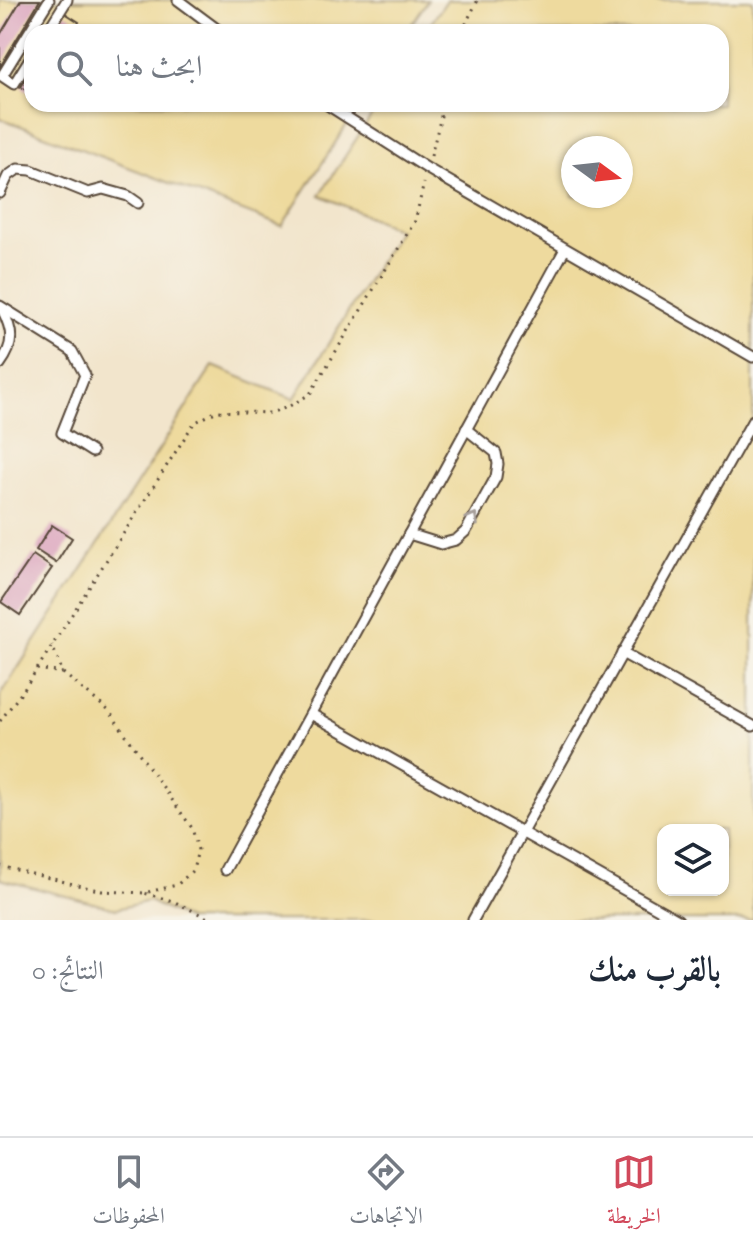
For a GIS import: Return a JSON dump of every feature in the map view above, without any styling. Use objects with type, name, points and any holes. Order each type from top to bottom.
[{"type":"lane","points":[[34,24],[49,0]]},
{"type":"lane","points":[[52,24],[67,0]]},
{"type":"lane","points":[[178,0],[210,24]]},
{"type":"lane","points":[[24,40],[2,76],[14,84],[24,68]]},
{"type":"lane","points":[[339,112],[428,169],[753,357]]},
{"type":"lane","points":[[0,193],[8,176],[18,169],[31,170],[88,193],[103,189],[128,196],[138,203]]},
{"type":"lane","points":[[225,870],[565,249]]},
{"type":"lane","points":[[0,306],[11,326],[10,351],[0,364]]},
{"type":"lane","points":[[0,306],[72,351],[85,375],[62,433],[92,452]]},
{"type":"lane","points":[[473,920],[753,420]]},
{"type":"lane","points":[[409,534],[441,544],[456,540],[466,531],[496,477],[496,453],[466,429]]},
{"type":"lane","points":[[622,653],[753,726]]},
{"type":"lane","points":[[311,714],[678,920]]},
{"type":"path","points":[[466,24],[478,0]]},
{"type":"path","points":[[0,721],[37,669],[194,423],[217,411],[270,413],[310,394],[415,221],[442,112]]},
{"type":"path","points":[[52,645],[63,673],[109,711],[192,828],[198,850],[193,870],[177,885],[144,893]]},
{"type":"path","points":[[37,669],[63,673]]},
{"type":"path","points":[[0,866],[102,891],[144,893],[173,901],[212,920]]},
{"type":"sand","points":[[0,0],[428,0],[412,24],[24,24],[24,112],[355,112],[282,226],[0,118]]},
{"type":"sand","points":[[447,0],[753,0],[753,920],[188,920],[149,901],[116,909],[0,879],[0,696],[213,366],[294,399],[399,230],[320,195],[374,112],[729,112],[729,24],[430,24]]},
{"type":"building","points":[[21,0],[40,0],[0,67],[0,35]]},
{"type":"building","points":[[65,13],[79,22],[78,24],[59,24]]},
{"type":"building","points":[[52,525],[72,538],[56,563],[36,550]]},
{"type":"building","points":[[33,555],[52,568],[20,615],[1,602]]}]
